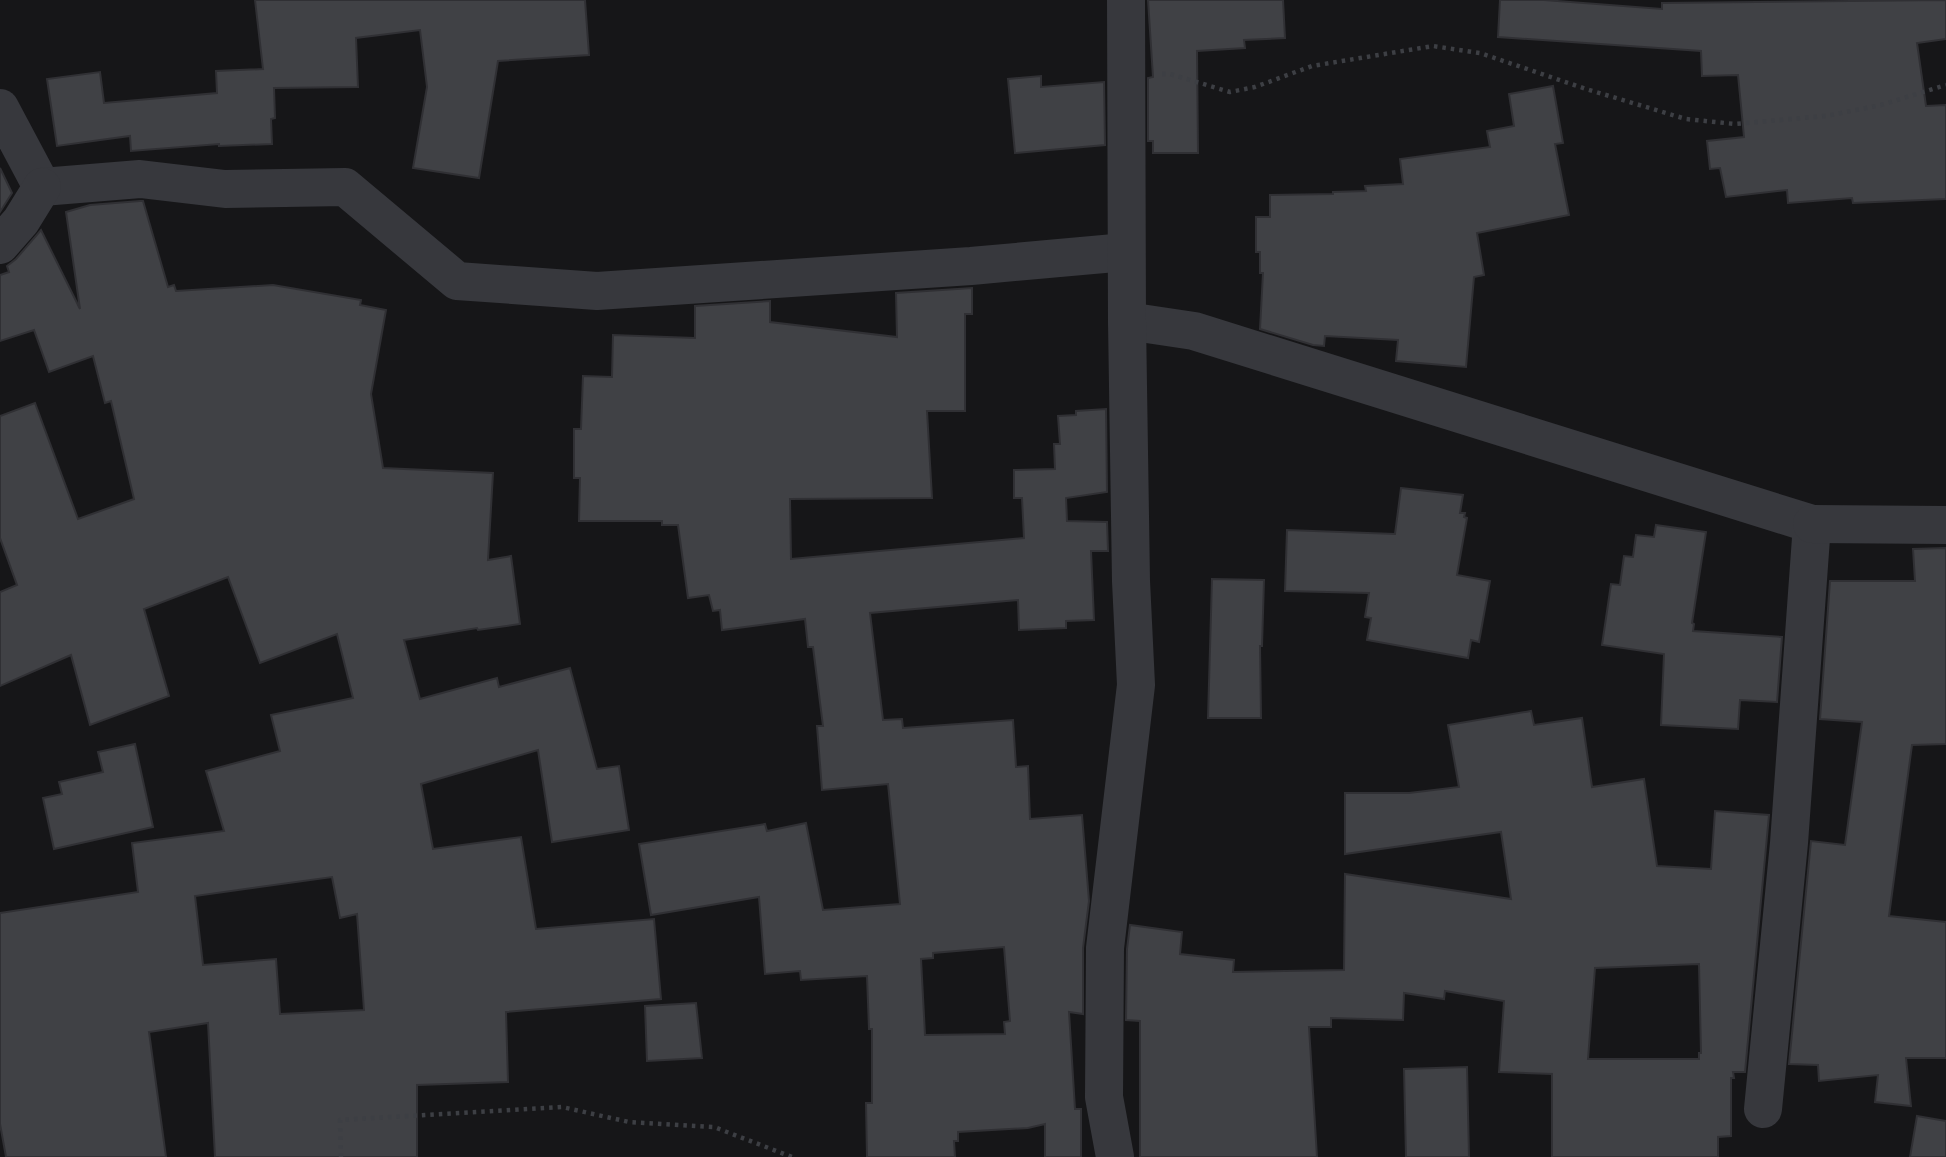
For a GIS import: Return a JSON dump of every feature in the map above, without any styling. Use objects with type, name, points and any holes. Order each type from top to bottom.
[{"type":"street","points":[[1115,1157],[1104,1097],[1105,947],[1136,685],[1131,581],[1127,321],[1126,0]]},
{"type":"street","points":[[0,108],[42,187]]},
{"type":"street","points":[[42,187],[140,179],[225,188],[345,187],[457,282],[597,291],[971,266],[1126,252]]},
{"type":"street","points":[[0,245],[21,220],[42,187]]},
{"type":"street","points":[[1127,321],[1194,331],[1812,524],[1946,525]]},
{"type":"street","points":[[1763,1109],[1789,843],[1812,524]]},
{"type":"path","points":[[1125,74],[1170,74],[1230,92],[1255,87],[1312,66],[1433,46],[1480,53],[1686,119],[1735,124],[1826,116],[1881,105],[1946,85]]},
{"type":"path","points":[[341,1157],[340,1120],[562,1107],[629,1122],[714,1127],[792,1157]]},
{"type":"building","points":[[255,0],[585,0],[589,55],[498,61],[479,178],[413,168],[427,87],[420,30],[356,38],[358,87],[274,88],[272,144],[219,144],[131,151],[130,136],[57,146],[47,79],[100,72],[104,103],[217,93],[216,71],[263,69]]},
{"type":"building","points":[[1148,0],[1283,0],[1285,38],[1244,40],[1245,48],[1197,51],[1198,153],[1153,153],[1153,141],[1148,141],[1148,78],[1153,77]]},
{"type":"building","points":[[1500,0],[1544,0],[1662,9],[1662,3],[1946,0],[1946,39],[1917,43],[1926,106],[1946,105],[1946,199],[1853,203],[1852,198],[1788,203],[1787,190],[1726,197],[1720,168],[1710,169],[1707,141],[1744,137],[1738,75],[1702,76],[1701,51],[1498,37]]},
{"type":"building","points":[[1041,76],[1041,87],[1104,82],[1105,145],[1015,153],[1008,79]]},
{"type":"building","points":[[1553,86],[1563,143],[1555,144],[1569,215],[1477,233],[1484,275],[1474,277],[1466,367],[1396,361],[1398,340],[1325,336],[1324,346],[1260,329],[1263,273],[1260,273],[1260,252],[1256,252],[1256,217],[1270,217],[1270,195],[1333,194],[1366,191],[1365,186],[1403,184],[1400,159],[1490,147],[1487,131],[1514,126],[1509,94]]},
{"type":"building","points":[[0,168],[12,193],[0,212]]},
{"type":"building","points":[[143,201],[168,287],[174,285],[176,291],[273,285],[361,300],[360,305],[386,310],[371,394],[383,468],[493,473],[488,560],[511,556],[520,624],[404,640],[420,699],[497,678],[499,687],[570,668],[597,769],[619,766],[629,830],[552,842],[538,750],[421,784],[433,849],[521,837],[536,929],[654,919],[661,999],[506,1012],[508,1082],[417,1085],[417,1157],[215,1157],[208,1023],[149,1032],[166,1157],[6,1157],[0,1124],[0,913],[138,892],[132,843],[224,831],[206,771],[280,751],[271,715],[353,698],[337,634],[260,663],[228,577],[144,609],[169,696],[90,725],[71,655],[0,686],[0,592],[17,585],[0,538],[0,416],[35,403],[78,519],[134,499],[111,401],[105,403],[93,356],[49,372],[34,330],[0,341],[0,275],[9,272],[7,266],[41,230],[80,309],[66,212],[90,205]],"holes":[[[332,877],[340,918],[357,914],[364,1010],[280,1014],[276,959],[203,965],[195,896]]]},
{"type":"building","points":[[972,288],[972,314],[965,314],[965,411],[927,411],[932,498],[790,499],[791,559],[1024,538],[1022,498],[1014,498],[1014,470],[1055,469],[1054,444],[1060,444],[1058,416],[1076,415],[1076,411],[1106,409],[1107,492],[1066,498],[1067,521],[1107,522],[1108,551],[1091,551],[1094,620],[1066,621],[1066,628],[1019,630],[1018,600],[870,613],[883,720],[902,719],[903,728],[1013,720],[1016,767],[1028,766],[1030,819],[1082,815],[1089,901],[1083,948],[1083,1014],[1069,1012],[1075,1109],[1081,1109],[1081,1157],[1045,1157],[1045,1124],[1028,1128],[958,1132],[958,1141],[954,1141],[955,1157],[867,1157],[866,1103],[872,1103],[872,1029],[869,1029],[867,976],[801,980],[800,971],[765,974],[759,897],[651,915],[639,844],[765,824],[767,831],[806,823],[823,910],[900,904],[888,784],[822,790],[817,726],[823,726],[813,647],[808,647],[805,619],[722,630],[720,610],[713,611],[709,595],[688,598],[678,525],[662,525],[662,521],[579,521],[580,478],[574,478],[574,429],[581,429],[583,376],[612,377],[613,335],[695,338],[695,306],[770,301],[770,322],[897,337],[896,293]],"holes":[[[1004,947],[1010,1021],[1004,1022],[1005,1034],[925,1035],[921,959],[933,958],[933,953]]]},
{"type":"building","points":[[1401,488],[1463,495],[1460,513],[1465,513],[1464,517],[1467,518],[1457,575],[1490,581],[1479,642],[1471,640],[1468,658],[1367,640],[1371,618],[1365,617],[1369,593],[1285,591],[1287,530],[1395,534]]},
{"type":"building","points":[[1656,525],[1706,532],[1693,631],[1782,637],[1777,702],[1740,700],[1738,729],[1661,725],[1664,654],[1602,645],[1611,584],[1620,585],[1624,556],[1633,557],[1636,535],[1654,537]]},
{"type":"building","points":[[1946,548],[1946,744],[1912,745],[1889,916],[1946,922],[1946,1058],[1906,1058],[1911,1106],[1875,1102],[1878,1075],[1819,1081],[1818,1065],[1789,1064],[1811,841],[1845,845],[1862,722],[1820,719],[1830,581],[1915,581],[1913,549]]},
{"type":"building","points":[[1212,579],[1264,580],[1260,646],[1261,718],[1208,718]]},
{"type":"building","points":[[1531,711],[1534,725],[1582,718],[1592,787],[1644,779],[1657,866],[1711,869],[1715,811],[1769,815],[1745,1072],[1733,1072],[1734,1078],[1731,1078],[1731,1136],[1718,1137],[1718,1157],[1552,1157],[1552,1074],[1499,1072],[1504,1001],[1445,991],[1444,999],[1404,993],[1403,1020],[1331,1018],[1331,1027],[1309,1027],[1317,1157],[1140,1157],[1140,1021],[1126,1020],[1130,925],[1182,932],[1180,954],[1234,960],[1233,972],[1344,970],[1345,874],[1511,899],[1501,832],[1345,854],[1345,793],[1409,793],[1459,787],[1448,725]],"holes":[[[1699,964],[1699,1059],[1588,1059],[1595,968]]]},
{"type":"building","points":[[135,744],[153,827],[54,849],[43,798],[62,794],[59,782],[103,772],[98,752]]},
{"type":"building","points":[[696,1003],[702,1058],[647,1061],[645,1006]]},
{"type":"building","points":[[1467,1067],[1469,1157],[1406,1157],[1404,1069]]},
{"type":"building","points":[[1917,1116],[1946,1121],[1946,1157],[1910,1157]]}]
